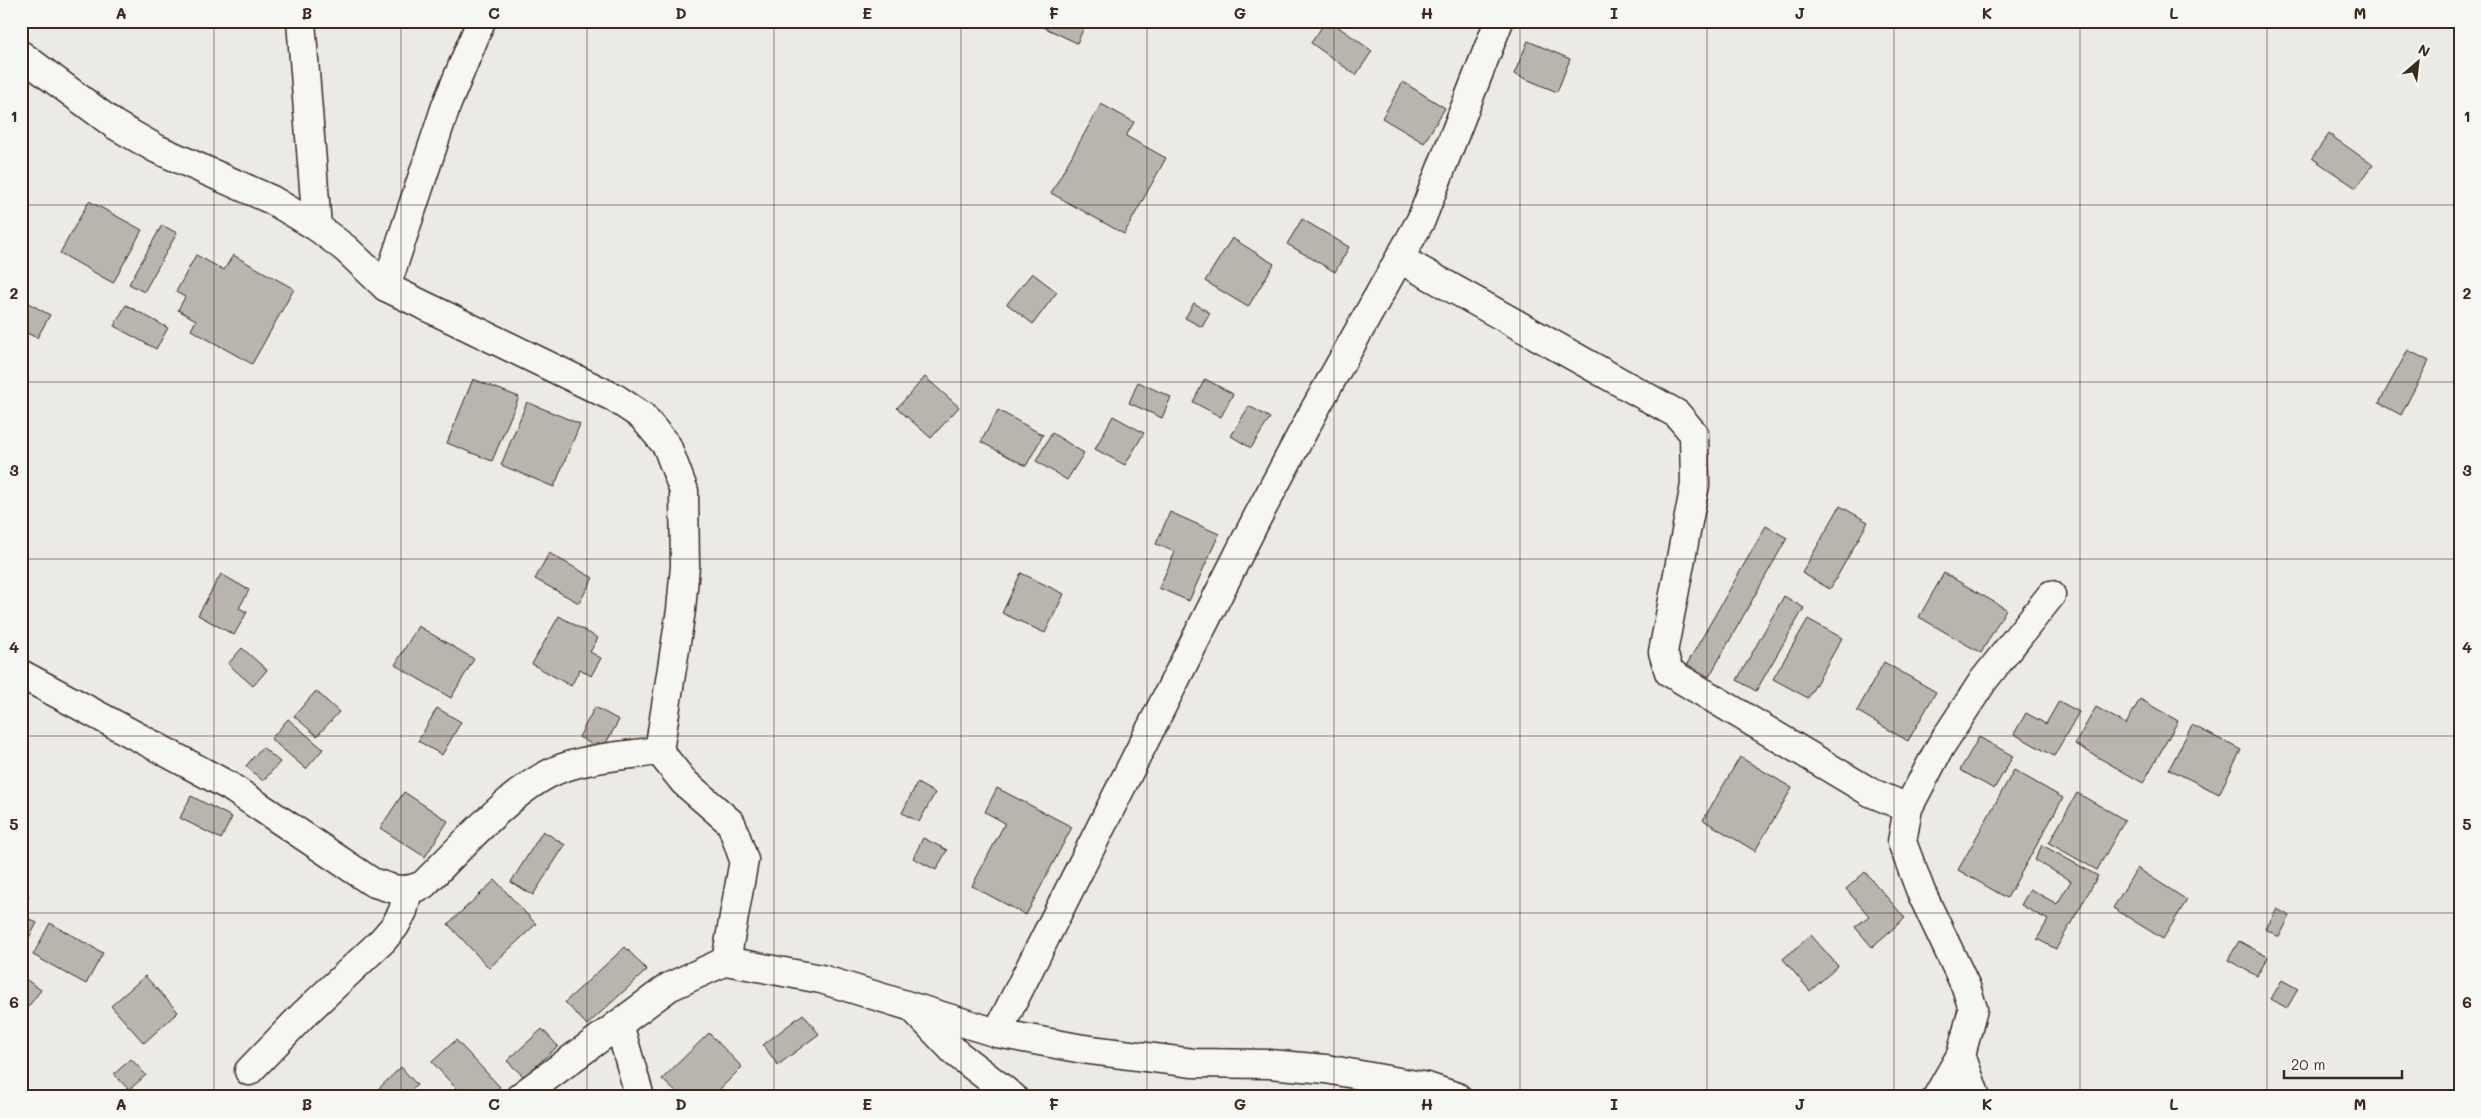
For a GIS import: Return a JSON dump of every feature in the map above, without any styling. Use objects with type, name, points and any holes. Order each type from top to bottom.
[{"type":"street","points":[[301,21],[316,227]]},
{"type":"street","points":[[386,287],[446,106],[481,21]]},
{"type":"street","points":[[997,1033],[1257,518],[1315,409],[1421,220],[1499,21]]},
{"type":"street","points":[[21,55],[115,125],[157,148],[272,200],[316,227],[346,249],[386,287],[615,398],[642,416],[667,446],[684,491],[685,566],[681,610],[659,751],[684,782],[730,822],[744,860],[726,961]]},
{"type":"street","points":[[1400,259],[1677,414],[1694,434],[1695,485],[1663,652],[1669,672],[1870,792],[1908,808]]},
{"type":"street","points":[[1937,1097],[1961,1055],[1973,1009],[1966,987],[1921,892],[1902,842],[1908,808],[1940,747],[1983,681],[2051,595]]},
{"type":"street","points":[[21,674],[229,786],[372,882],[394,890],[408,891],[423,885],[514,797],[540,778],[564,767],[590,761],[659,751]]},
{"type":"street","points":[[248,1071],[303,1015],[382,942],[395,926],[403,911],[408,891]]},
{"type":"street","points":[[520,1097],[669,988],[726,961],[821,979],[997,1033],[1083,1049],[1193,1063],[1269,1064],[1326,1069],[1427,1087],[1457,1097]]},
{"type":"street","points":[[913,1008],[956,1053],[1013,1097]]},
{"type":"street","points":[[619,1024],[640,1097]]},
{"type":"street","points":[[1961,1055],[1976,1097]]},
{"type":"building","points":[[1044,21],[1087,21],[1077,43],[1041,26]]},
{"type":"building","points":[[1326,21],[1330,21],[1372,51],[1356,75],[1311,43]]},
{"type":"building","points":[[1528,41],[1570,59],[1557,92],[1514,74]]},
{"type":"building","points":[[1403,82],[1445,108],[1424,143],[1382,118]]},
{"type":"building","points":[[1101,104],[1134,122],[1126,136],[1166,158],[1124,234],[1051,193]]},
{"type":"building","points":[[2329,134],[2373,165],[2356,188],[2312,158]]},
{"type":"building","points":[[89,201],[142,230],[113,283],[60,253]]},
{"type":"building","points":[[1302,219],[1349,247],[1335,272],[1287,244]]},
{"type":"building","points":[[162,225],[177,233],[144,292],[129,284]]},
{"type":"building","points":[[1232,238],[1274,264],[1248,307],[1205,281]]},
{"type":"building","points":[[196,255],[224,270],[233,255],[294,289],[252,364],[191,330],[196,320],[178,310],[185,297],[176,292]]},
{"type":"building","points":[[1032,273],[1057,292],[1033,324],[1007,304]]},
{"type":"building","points":[[21,299],[50,315],[37,338],[21,330]]},
{"type":"building","points":[[1194,303],[1210,313],[1202,327],[1185,318]]},
{"type":"building","points":[[126,305],[168,328],[156,349],[114,326]]},
{"type":"building","points":[[2408,350],[2429,361],[2401,415],[2379,403]]},
{"type":"building","points":[[925,377],[959,407],[931,438],[897,408]]},
{"type":"building","points":[[473,379],[519,397],[492,461],[447,443]]},
{"type":"building","points":[[1205,379],[1233,394],[1221,417],[1193,402]]},
{"type":"building","points":[[1138,382],[1171,397],[1162,418],[1129,403]]},
{"type":"building","points":[[527,402],[580,424],[554,487],[501,465]]},
{"type":"building","points":[[1249,406],[1270,418],[1251,448],[1231,436]]},
{"type":"building","points":[[998,410],[1043,435],[1026,466],[981,442]]},
{"type":"building","points":[[1113,416],[1144,433],[1125,465],[1095,449]]},
{"type":"building","points":[[1052,433],[1084,453],[1067,480],[1036,461]]},
{"type":"building","points":[[1840,506],[1868,522],[1830,589],[1802,573]]},
{"type":"building","points":[[1170,512],[1219,534],[1189,601],[1159,588],[1175,552],[1156,544]]},
{"type":"building","points":[[1766,526],[1787,538],[1709,677],[1687,664]]},
{"type":"building","points":[[549,553],[593,578],[579,603],[535,579]]},
{"type":"building","points":[[1021,573],[1064,594],[1045,633],[1002,613]]},
{"type":"building","points":[[1944,573],[2006,609],[1981,653],[1919,617]]},
{"type":"building","points":[[221,574],[249,590],[239,608],[247,612],[234,635],[198,615]]},
{"type":"building","points":[[1784,596],[1804,608],[1756,691],[1737,680]]},
{"type":"building","points":[[559,616],[598,638],[590,652],[601,658],[591,676],[580,669],[571,686],[532,664]]},
{"type":"building","points":[[1808,619],[1842,638],[1808,698],[1773,679]]},
{"type":"building","points":[[418,626],[474,659],[451,698],[395,665]]},
{"type":"building","points":[[242,648],[267,670],[253,686],[228,664]]},
{"type":"building","points":[[1884,662],[1936,692],[1908,741],[1857,711]]},
{"type":"building","points":[[316,691],[339,712],[317,736],[294,716]]},
{"type":"building","points":[[2140,699],[2178,721],[2143,783],[2075,744],[2096,707],[2126,724]]},
{"type":"building","points":[[2059,701],[2079,712],[2054,756],[2014,734],[2026,713],[2046,724]]},
{"type":"building","points":[[595,707],[619,720],[602,750],[579,737]]},
{"type":"building","points":[[437,708],[461,722],[442,755],[418,741]]},
{"type":"building","points":[[288,719],[323,749],[306,769],[271,739]]},
{"type":"building","points":[[2192,725],[2241,750],[2219,794],[2169,769]]},
{"type":"building","points":[[1979,737],[2013,756],[1994,789],[1960,770]]},
{"type":"building","points":[[262,747],[280,762],[263,781],[246,766]]},
{"type":"building","points":[[1740,757],[1792,788],[1755,851],[1703,820]]},
{"type":"building","points":[[2014,770],[2063,798],[2007,898],[1958,870]]},
{"type":"building","points":[[917,783],[935,793],[919,822],[902,813]]},
{"type":"building","points":[[997,788],[1072,827],[1026,915],[972,886],[1005,823],[985,812]]},
{"type":"building","points":[[404,792],[448,821],[425,857],[380,828]]},
{"type":"building","points":[[2077,793],[2125,820],[2097,870],[2049,843]]},
{"type":"building","points":[[191,796],[232,817],[221,839],[180,818]]},
{"type":"building","points":[[543,831],[565,845],[533,895],[511,882]]},
{"type":"building","points":[[923,838],[947,850],[936,870],[913,858]]},
{"type":"building","points":[[2042,845],[2098,876],[2056,949],[2037,939],[2048,920],[2021,905],[2030,889],[2057,904],[2071,881],[2035,860]]},
{"type":"building","points":[[2137,868],[2187,900],[2163,939],[2113,908]]},
{"type":"building","points":[[1865,872],[1905,918],[1872,947],[1855,927],[1869,916],[1846,889]]},
{"type":"building","points":[[495,880],[536,924],[489,968],[448,924]]},
{"type":"building","points":[[21,892],[29,896],[21,911]]},
{"type":"building","points":[[2277,909],[2290,916],[2279,937],[2266,929]]},
{"type":"building","points":[[21,914],[37,923],[25,945],[21,943]]},
{"type":"building","points":[[50,923],[103,953],[86,984],[33,955]]},
{"type":"building","points":[[1811,935],[1838,966],[1810,991],[1783,959]]},
{"type":"building","points":[[2239,941],[2268,957],[2257,976],[2228,960]]},
{"type":"building","points":[[625,947],[647,970],[587,1025],[565,1002]]},
{"type":"building","points":[[21,976],[41,990],[21,1016]]},
{"type":"building","points":[[145,976],[178,1012],[144,1043],[111,1006]]},
{"type":"building","points":[[2282,980],[2298,989],[2287,1008],[2271,999]]},
{"type":"building","points":[[803,1014],[819,1034],[778,1065],[763,1045]]},
{"type":"building","points":[[542,1029],[558,1046],[524,1077],[507,1061]]},
{"type":"building","points":[[709,1033],[742,1067],[712,1097],[681,1097],[662,1079]]},
{"type":"building","points":[[456,1040],[500,1087],[489,1097],[464,1097],[432,1062]]},
{"type":"building","points":[[131,1059],[146,1075],[129,1090],[114,1074]]},
{"type":"building","points":[[401,1067],[417,1085],[404,1097],[370,1097]]}]
